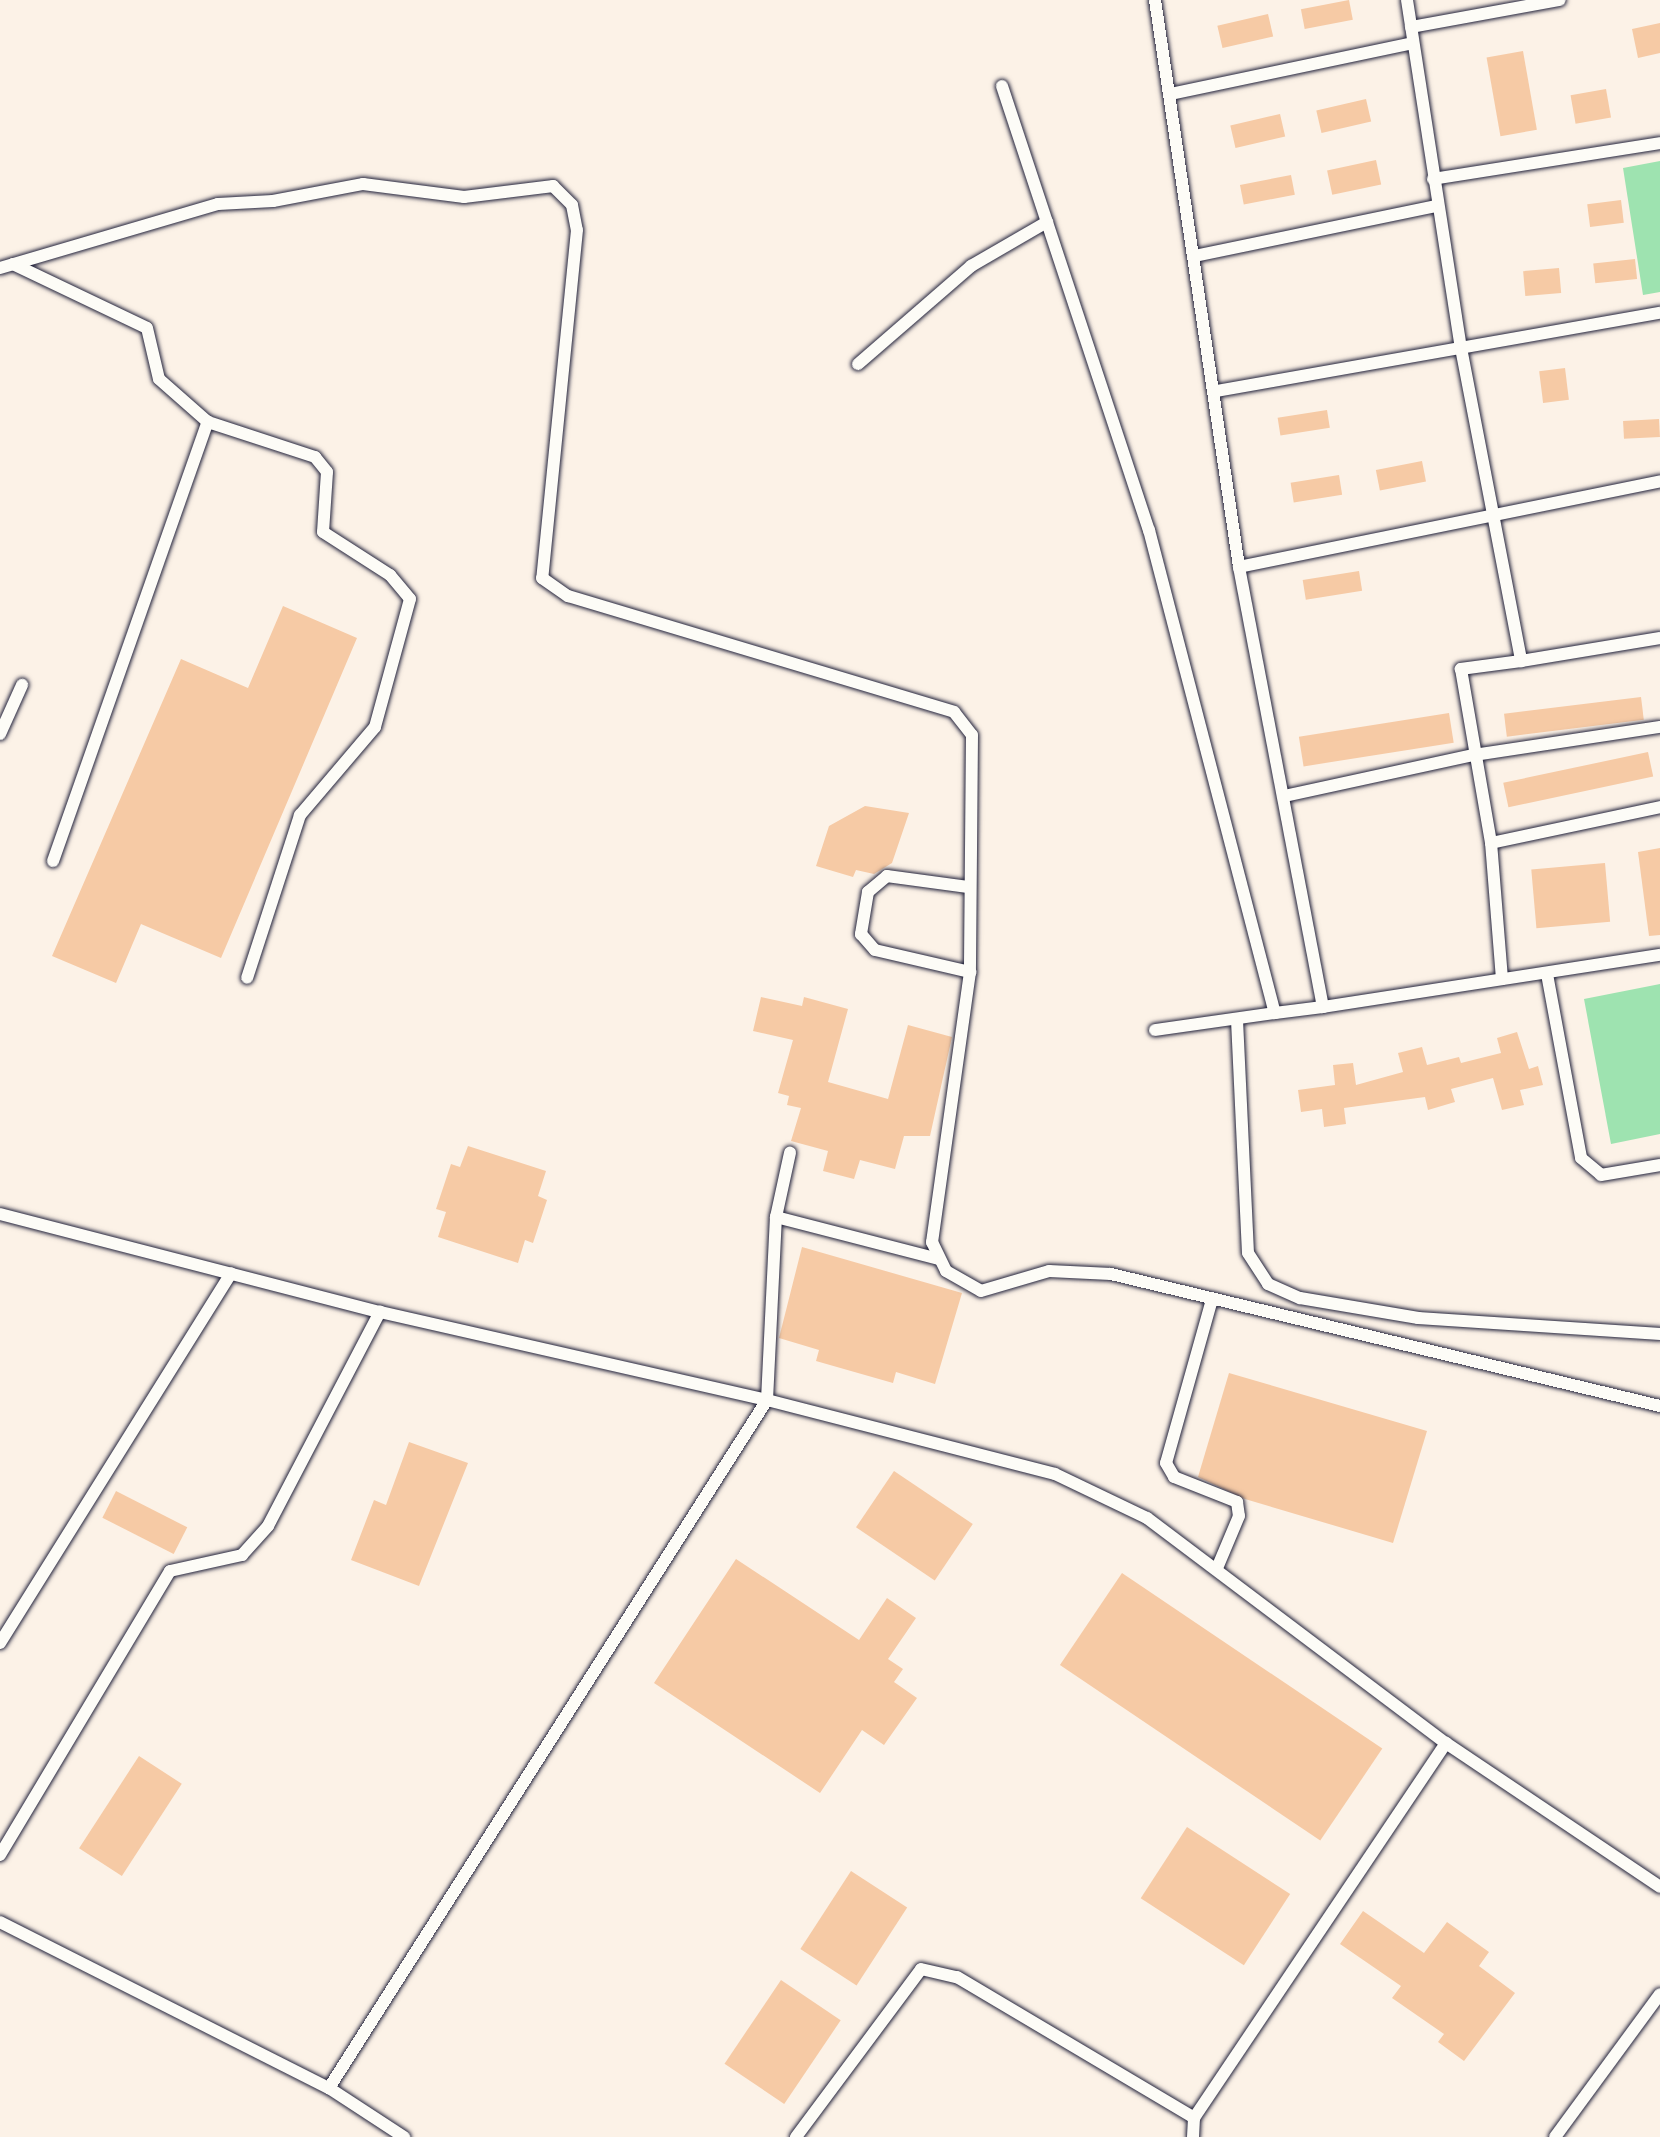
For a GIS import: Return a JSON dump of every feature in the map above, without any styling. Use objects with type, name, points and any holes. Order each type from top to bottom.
[{"type":"lane","points":[[1155,0],[1216,391],[1239,567],[1323,1007]]},
{"type":"lane","points":[[1407,0],[1461,348],[1521,661]]},
{"type":"lane","points":[[1411,27],[1555,0]]},
{"type":"lane","points":[[1171,94],[1413,43]]},
{"type":"lane","points":[[1002,86],[1149,530],[1275,1013]]},
{"type":"lane","points":[[1433,179],[1660,143]]},
{"type":"lane","points":[[6,266],[218,204],[363,184],[464,197],[553,186],[572,205],[577,230],[542,578],[568,596],[954,712],[967,724],[975,759],[968,887],[970,972],[934,1201],[932,1242],[938,1259],[963,1286],[981,1291],[1049,1271],[1076,1270],[1660,1406]]},
{"type":"lane","points":[[1195,256],[1437,206]]},
{"type":"lane","points":[[858,364],[971,266],[1047,222]]},
{"type":"lane","points":[[6,266],[147,328],[159,379],[208,422],[315,457],[327,472],[323,532],[390,575],[410,599],[375,727],[300,815],[247,978]]},
{"type":"lane","points":[[1216,391],[1660,313]]},
{"type":"lane","points":[[53,861],[208,422]]},
{"type":"lane","points":[[1239,567],[1491,511],[1660,481]]},
{"type":"lane","points":[[1502,979],[1491,843],[1461,669],[1660,638]]},
{"type":"lane","points":[[0,734],[22,685]]},
{"type":"lane","points":[[1284,796],[1474,755],[1660,727]]},
{"type":"lane","points":[[1491,843],[1660,807]]},
{"type":"lane","points":[[968,887],[887,876],[868,892],[861,934],[875,950],[970,972]]},
{"type":"lane","points":[[1155,1030],[1660,955]]},
{"type":"lane","points":[[1547,974],[1587,1167],[1610,1175],[1660,1165]]},
{"type":"lane","points":[[1237,1020],[1248,1253],[1268,1284],[1300,1298],[1418,1318],[1660,1334]]},
{"type":"lane","points":[[329,2088],[767,1400],[776,1217],[790,1153]]},
{"type":"lane","points":[[0,1214],[380,1312],[767,1400],[1055,1474],[1147,1518],[1218,1566],[1446,1743],[1660,1887]]},
{"type":"lane","points":[[776,1217],[938,1259]]},
{"type":"lane","points":[[0,1643],[231,1273]]},
{"type":"lane","points":[[1211,1303],[1166,1463],[1174,1477],[1237,1502],[1239,1516],[1218,1566]]},
{"type":"lane","points":[[0,1855],[170,1571],[242,1555],[262,1534],[380,1312]]},
{"type":"lane","points":[[1193,2137],[1194,2118],[1446,1743]]},
{"type":"lane","points":[[0,1922],[329,2088],[404,2137]]},
{"type":"lane","points":[[796,2137],[921,1969],[957,1977],[1194,2118]]},
{"type":"lane","points":[[1555,2137],[1660,1994]]},
{"type":"green space","points":[[1660,161],[1660,292],[1643,295],[1623,168]]},
{"type":"green space","points":[[1660,984],[1660,1134],[1611,1144],[1584,999]]},
{"type":"building","points":[[1349,0],[1353,20],[1305,29],[1301,9]]},
{"type":"building","points":[[1268,14],[1273,36],[1223,48],[1217,26]]},
{"type":"building","points":[[1660,23],[1660,53],[1638,58],[1632,29]]},
{"type":"building","points":[[1523,51],[1537,130],[1500,136],[1487,57]]},
{"type":"building","points":[[1606,89],[1611,118],[1576,124],[1571,95]]},
{"type":"building","points":[[1366,99],[1371,121],[1321,133],[1316,110]]},
{"type":"building","points":[[1280,114],[1285,136],[1235,148],[1230,125]]},
{"type":"building","points":[[1376,160],[1381,184],[1332,195],[1327,170]]},
{"type":"building","points":[[1291,175],[1295,195],[1244,205],[1240,185]]},
{"type":"building","points":[[1621,200],[1624,223],[1590,227],[1587,204]]},
{"type":"building","points":[[1635,259],[1637,279],[1595,283],[1593,263]]},
{"type":"building","points":[[1559,268],[1561,293],[1525,296],[1523,271]]},
{"type":"building","points":[[1565,368],[1569,400],[1543,403],[1539,371]]},
{"type":"building","points":[[1327,410],[1330,428],[1280,436],[1278,418]]},
{"type":"building","points":[[1659,419],[1660,437],[1624,439],[1623,421]]},
{"type":"building","points":[[1422,461],[1426,482],[1380,491],[1376,470]]},
{"type":"building","points":[[1339,475],[1342,495],[1294,502],[1291,483]]},
{"type":"building","points":[[1359,571],[1362,591],[1306,600],[1303,580]]},
{"type":"building","points":[[283,606],[357,638],[221,958],[141,924],[116,983],[52,956],[181,659],[248,688]]},
{"type":"building","points":[[1641,697],[1644,720],[1507,737],[1504,714]]},
{"type":"building","points":[[1449,713],[1454,743],[1304,766],[1299,737]]},
{"type":"building","points":[[1648,752],[1653,776],[1508,807],[1503,783]]},
{"type":"building","points":[[865,806],[909,813],[892,863],[874,874],[856,870],[853,877],[816,866],[829,826]]},
{"type":"building","points":[[1660,848],[1660,935],[1649,936],[1638,852]]},
{"type":"building","points":[[1605,863],[1610,922],[1536,928],[1531,869]]},
{"type":"building","points":[[761,997],[802,1006],[804,997],[848,1009],[828,1082],[888,1099],[908,1025],[952,1037],[930,1136],[904,1136],[895,1169],[860,1160],[854,1179],[823,1171],[828,1151],[791,1141],[801,1108],[787,1105],[789,1096],[778,1093],[793,1040],[753,1031]]},
{"type":"building","points":[[1517,1032],[1529,1069],[1538,1066],[1543,1085],[1520,1090],[1524,1105],[1502,1110],[1493,1078],[1451,1089],[1455,1102],[1428,1110],[1425,1097],[1344,1108],[1346,1124],[1324,1127],[1322,1109],[1301,1112],[1298,1090],[1335,1085],[1333,1065],[1353,1063],[1356,1085],[1403,1072],[1398,1053],[1422,1047],[1427,1065],[1459,1057],[1461,1063],[1501,1053],[1497,1038]]},
{"type":"building","points":[[468,1146],[546,1171],[538,1196],[547,1200],[533,1243],[525,1240],[518,1263],[438,1237],[446,1212],[436,1209],[451,1164],[460,1167]]},
{"type":"building","points":[[802,1247],[962,1293],[935,1384],[896,1372],[893,1383],[816,1361],[819,1350],[779,1338]]},
{"type":"building","points":[[1229,1373],[1427,1431],[1393,1543],[1245,1499],[1198,1477]]},
{"type":"building","points":[[409,1442],[468,1463],[419,1586],[351,1560],[374,1500],[386,1505]]},
{"type":"building","points":[[894,1471],[973,1524],[935,1580],[856,1527]]},
{"type":"building","points":[[116,1491],[187,1527],[174,1554],[102,1518]]},
{"type":"building","points":[[736,1559],[859,1640],[887,1598],[916,1618],[888,1659],[903,1669],[894,1682],[917,1698],[884,1745],[862,1730],[820,1793],[654,1683]]},
{"type":"building","points":[[1122,1573],[1382,1749],[1320,1841],[1060,1665]]},
{"type":"building","points":[[139,1756],[182,1784],[122,1876],[79,1848]]},
{"type":"building","points":[[1187,1827],[1290,1894],[1244,1965],[1141,1898]]},
{"type":"building","points":[[851,1871],[907,1907],[857,1985],[800,1949]]},
{"type":"building","points":[[1363,1911],[1424,1953],[1447,1922],[1489,1952],[1479,1966],[1515,1993],[1464,2061],[1438,2042],[1444,2034],[1392,1998],[1401,1986],[1340,1944]]},
{"type":"building","points":[[781,1980],[841,2020],[784,2104],[725,2064]]}]
